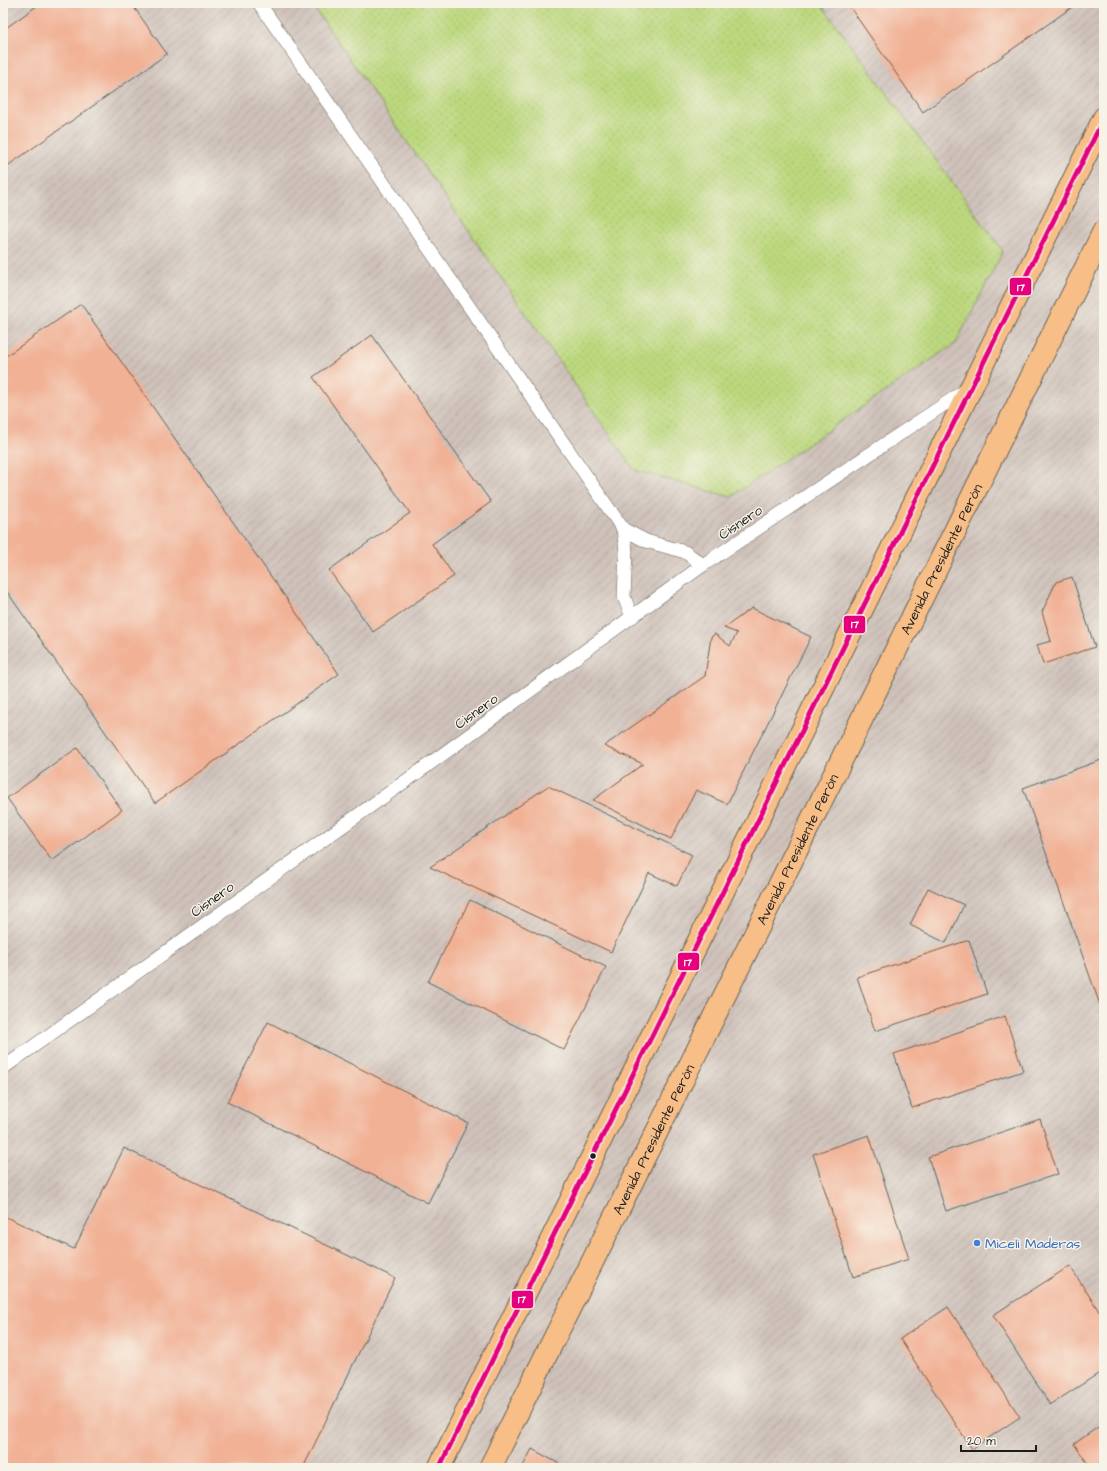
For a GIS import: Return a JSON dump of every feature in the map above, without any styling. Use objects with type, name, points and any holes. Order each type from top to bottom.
[{"type":"main road","points":[[440,1468],[1104,118]]},
{"type":"main road","name":"Avenida Presidente Perón","points":[[490,1468],[1104,231]]},
{"type":"lane","points":[[259,3],[623,529],[646,541],[685,552],[703,565]]},
{"type":"lane","name":"Cisnero","points":[[3,1068],[416,773],[703,565],[972,386]]},
{"type":"lane","points":[[623,529],[626,551],[624,597],[632,617]]},
{"type":"shaded area","points":[[3,3],[1104,3],[1104,1468],[3,1468]]},
{"type":"green space","points":[[311,3],[820,3],[1003,251],[956,343],[731,497],[634,470]]},
{"type":"building","points":[[41,3],[131,3],[167,54],[3,169],[3,30]]},
{"type":"building","points":[[847,3],[1078,3],[923,112]]},
{"type":"building","points":[[81,304],[339,674],[155,803],[3,586],[3,358]]},
{"type":"building","points":[[372,335],[491,502],[432,544],[454,576],[373,632],[329,570],[410,513],[313,377]]},
{"type":"building","points":[[1072,577],[1095,647],[1043,664],[1037,645],[1051,641],[1042,612],[1056,582]]},
{"type":"building","points":[[752,608],[811,637],[727,804],[696,790],[671,839],[593,800],[643,764],[604,746],[705,676],[711,637],[715,634],[730,646],[737,633],[724,628]]},
{"type":"building","points":[[77,748],[122,810],[52,861],[7,798]]},
{"type":"building","points":[[1104,759],[1104,1016],[1023,788]]},
{"type":"building","points":[[548,786],[692,855],[677,886],[649,873],[611,952],[430,867]]},
{"type":"building","points":[[928,888],[964,905],[946,943],[910,925]]},
{"type":"building","points":[[470,900],[606,967],[564,1050],[428,982]]},
{"type":"building","points":[[969,940],[987,994],[875,1031],[857,977]]},
{"type":"building","points":[[1005,1016],[1023,1071],[912,1108],[894,1054]]},
{"type":"building","points":[[268,1022],[468,1123],[428,1203],[227,1102]]},
{"type":"building","points":[[1040,1119],[1058,1174],[946,1211],[928,1157]]},
{"type":"building","points":[[869,1135],[909,1259],[853,1277],[813,1154]]},
{"type":"building","points":[[124,1148],[395,1278],[303,1468],[3,1468],[3,1223],[6,1217],[74,1249]]},
{"type":"building","points":[[1070,1266],[1104,1319],[1104,1370],[1050,1405],[993,1315]]},
{"type":"building","points":[[948,1307],[1020,1417],[972,1449],[900,1339]]},
{"type":"building","points":[[1104,1423],[1104,1461],[1091,1468],[1074,1444]]},
{"type":"building","points":[[532,1449],[567,1468],[522,1468]]},
{"type":"transit line","name":"17","points":[[439,1468],[1104,118]]},
{"type":"place","name":"Miceli Maderas","points":[[977,1243]]}]
